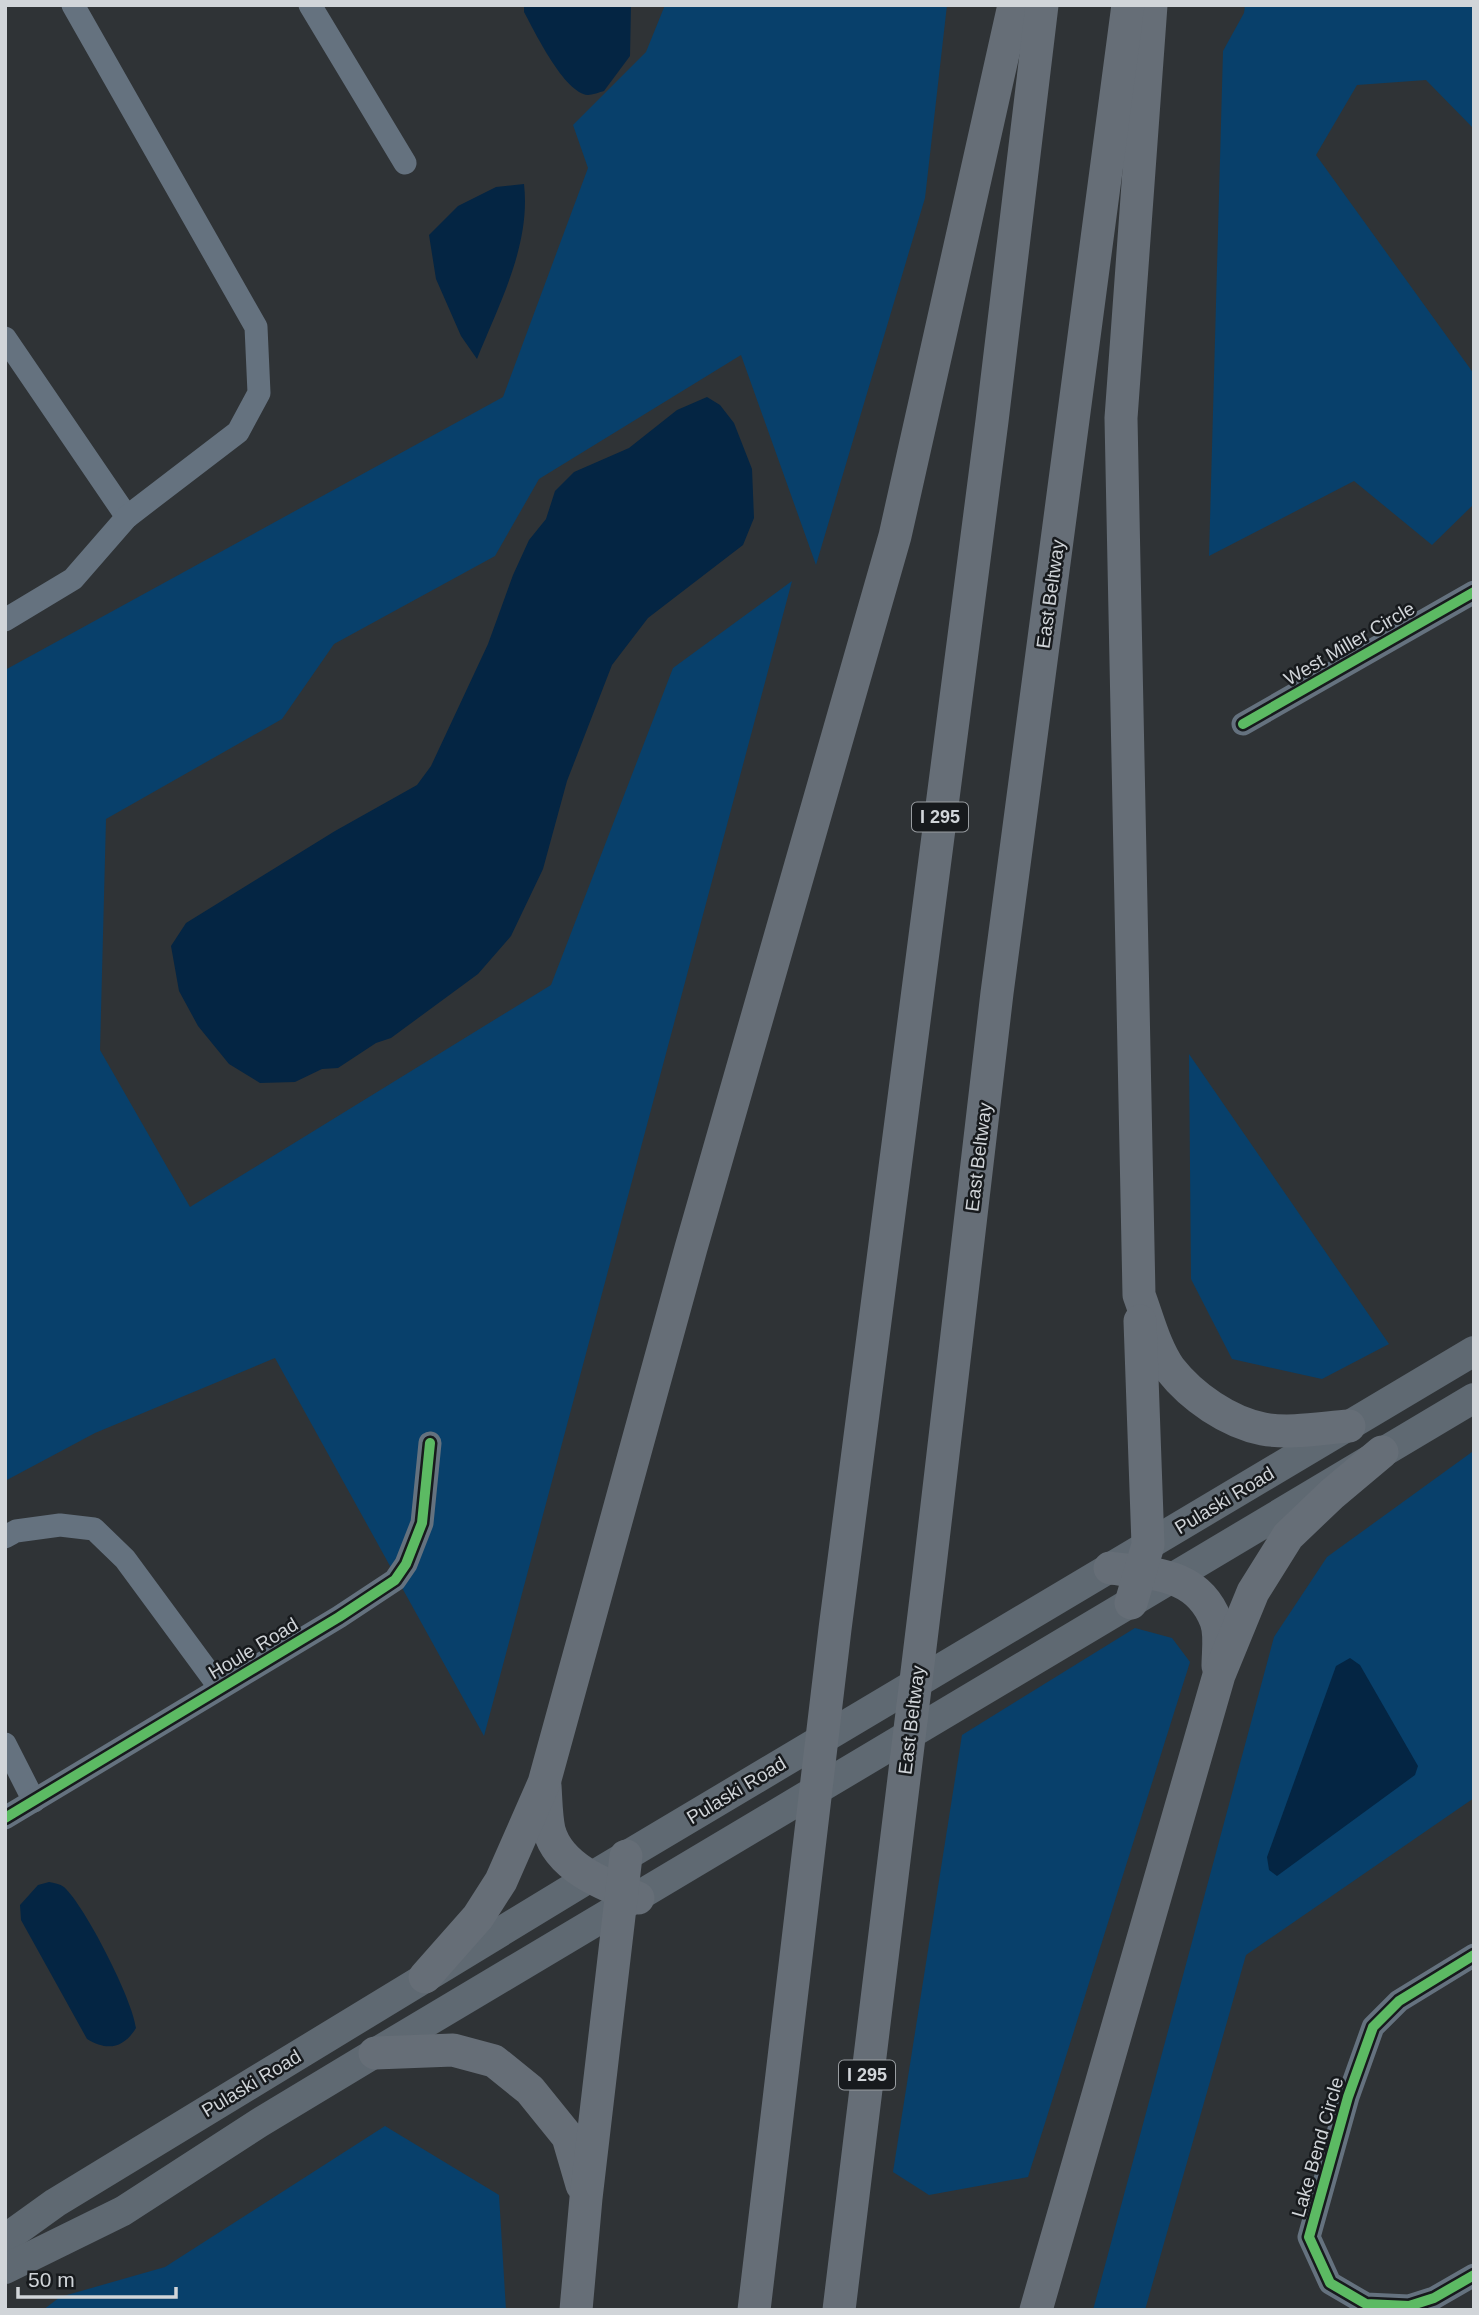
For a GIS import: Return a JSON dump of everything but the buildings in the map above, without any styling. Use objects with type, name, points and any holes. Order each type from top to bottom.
[{"type":"highway","points":[[425,1977],[478,1917],[501,1881],[544,1783],[691,1248],[895,536],[1014,5]]},
{"type":"highway","name":"I 295","points":[[754,2310],[835,1629],[988,449],[1042,5]]},
{"type":"highway","name":"East Beltway","points":[[839,2310],[998,980],[1128,5]]},
{"type":"highway","points":[[1150,5],[1121,418],[1139,1295],[1133,1572],[1175,1578],[1201,1593],[1217,1623],[1219,1675]]},
{"type":"highway","points":[[1139,1295],[1160,1351],[1170,1369],[1200,1399],[1245,1423],[1265,1429],[1349,1426]]},
{"type":"highway","points":[[1036,2310],[1219,1675],[1253,1592],[1288,1536],[1382,1452]]},
{"type":"highway","points":[[544,1783],[549,1831],[561,1852],[589,1878],[626,1900]]},
{"type":"highway","points":[[576,2310],[586,2198],[626,1900],[626,1856]]},
{"type":"highway","points":[[375,2053],[453,2050],[494,2061],[530,2090],[568,2137],[586,2198]]},
{"type":"main road","name":"Pulaski Road","points":[[5,2269],[123,2211],[259,2123],[626,1900],[1133,1572],[1349,1426],[1474,1351]]},
{"type":"main road","points":[[1175,1578],[1474,1398]]},
{"type":"main road","name":"Pulaski Road","points":[[5,2239],[55,2203],[626,1856],[1133,1572]]},
{"type":"street","points":[[5,620],[73,579],[127,517],[238,432],[259,393],[256,327],[73,5]]},
{"type":"street","points":[[310,5],[405,163]]},
{"type":"street","points":[[5,338],[127,517]]},
{"type":"street","name":"West Miller Circle","points":[[1243,724],[1474,592]]},
{"type":"street","name":"Houle Road","points":[[5,1818],[339,1617],[394,1580],[406,1564],[422,1523],[430,1443]]},
{"type":"street","points":[[5,1536],[16,1531],[61,1525],[94,1529],[125,1559],[220,1688]]},
{"type":"street","points":[[5,1744],[34,1801]]},
{"type":"street","name":"Lake Bend Circle","points":[[1474,1955],[1399,2001],[1373,2027],[1348,2097],[1309,2237],[1330,2283],[1366,2304],[1409,2306],[1434,2298],[1474,2275]]},
{"type":"shaded area","points":[[524,5],[631,5],[630,56],[604,91],[588,95],[579,92],[569,84],[551,60],[524,12]]},
{"type":"shaded area","points":[[665,5],[947,5],[925,198],[816,565],[741,355],[539,479],[495,556],[334,644],[282,719],[106,819],[100,1050],[190,1207],[551,985],[673,668],[792,581],[484,1736],[275,1358],[95,1433],[5,1481],[5,670],[503,397],[588,168],[573,125],[646,52]]},
{"type":"shaded area","points":[[1245,5],[1474,5],[1474,129],[1426,80],[1357,85],[1316,155],[1474,374],[1474,504],[1432,545],[1354,481],[1209,556],[1223,51],[1244,13]]},
{"type":"shaded area","points":[[524,184],[525,207],[518,252],[477,359],[461,336],[436,279],[429,235],[458,206],[496,187]]},
{"type":"shaded area","points":[[707,397],[720,405],[734,423],[752,469],[754,518],[743,545],[648,618],[612,665],[567,781],[543,869],[511,936],[478,974],[391,1038],[376,1043],[338,1068],[322,1069],[295,1082],[260,1083],[229,1064],[198,1026],[179,991],[171,946],[186,923],[335,831],[417,785],[431,766],[488,644],[513,575],[529,540],[546,519],[555,491],[574,472],[629,448],[677,410]]},
{"type":"shaded area","points":[[1189,1054],[1389,1344],[1322,1379],[1232,1359],[1191,1279]]},
{"type":"shaded area","points":[[1472,1452],[1474,1798],[1246,1955],[1145,2310],[1093,2310],[1274,1637],[1327,1557]]},
{"type":"shaded area","points":[[1135,1628],[1172,1638],[1190,1662],[1028,2177],[929,2195],[893,2172],[962,1735]]},
{"type":"shaded area","points":[[1350,1658],[1360,1665],[1418,1766],[1415,1775],[1277,1876],[1269,1870],[1267,1857],[1336,1666]]},
{"type":"shaded area","points":[[49,1882],[62,1886],[73,1897],[117,1976],[136,2028],[120,2044],[101,2045],[87,2039],[21,1920],[20,1905],[38,1885]]},
{"type":"shaded area","points":[[385,2126],[499,2195],[506,2310],[43,2310],[60,2297],[165,2267]]},
{"type":"cycle path","points":[[1243,724],[1474,592]]},
{"type":"cycle path","points":[[5,1818],[339,1617],[395,1580],[406,1564],[422,1523],[430,1443]]},
{"type":"cycle path","points":[[1474,1955],[1399,2001],[1373,2027],[1348,2097],[1309,2237],[1330,2283],[1366,2304],[1409,2306],[1434,2298],[1474,2275]]}]
